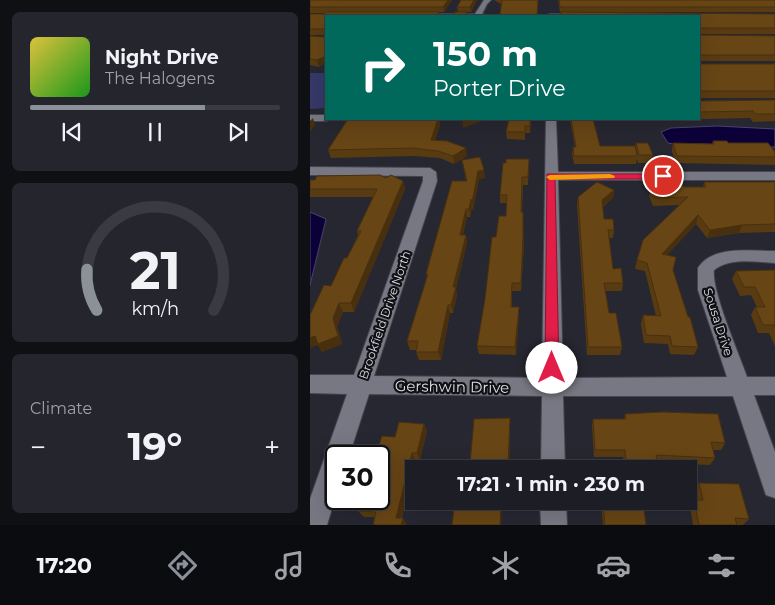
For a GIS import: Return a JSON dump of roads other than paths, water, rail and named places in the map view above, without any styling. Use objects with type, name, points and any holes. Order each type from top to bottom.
[{"type":"street","points":[[478,15],[484,2],[489,0],[492,2],[487,15]]},
{"type":"street","points":[[550,13],[579,15]]},
{"type":"street","points":[[310,112],[325,112]]},
{"type":"street","points":[[310,118],[325,118]]},
{"type":"street","points":[[551,120],[553,460]]},
{"type":"street","name":"Brookfield Drive North","points":[[310,171],[430,172],[430,181],[341,445]]},
{"type":"street","points":[[550,176],[775,176]]},
{"type":"street","name":"Sousa Drive","points":[[740,386],[707,290],[705,277],[708,266],[718,259],[775,257]]},
{"type":"street","name":"Gershwin Drive","points":[[310,384],[552,388],[775,386]]},
{"type":"street","points":[[740,386],[775,486]]},
{"type":"street","name":"Brookfield Drive North","points":[[314,525],[325,492]]},
{"type":"street","points":[[553,510],[554,525]]}]
